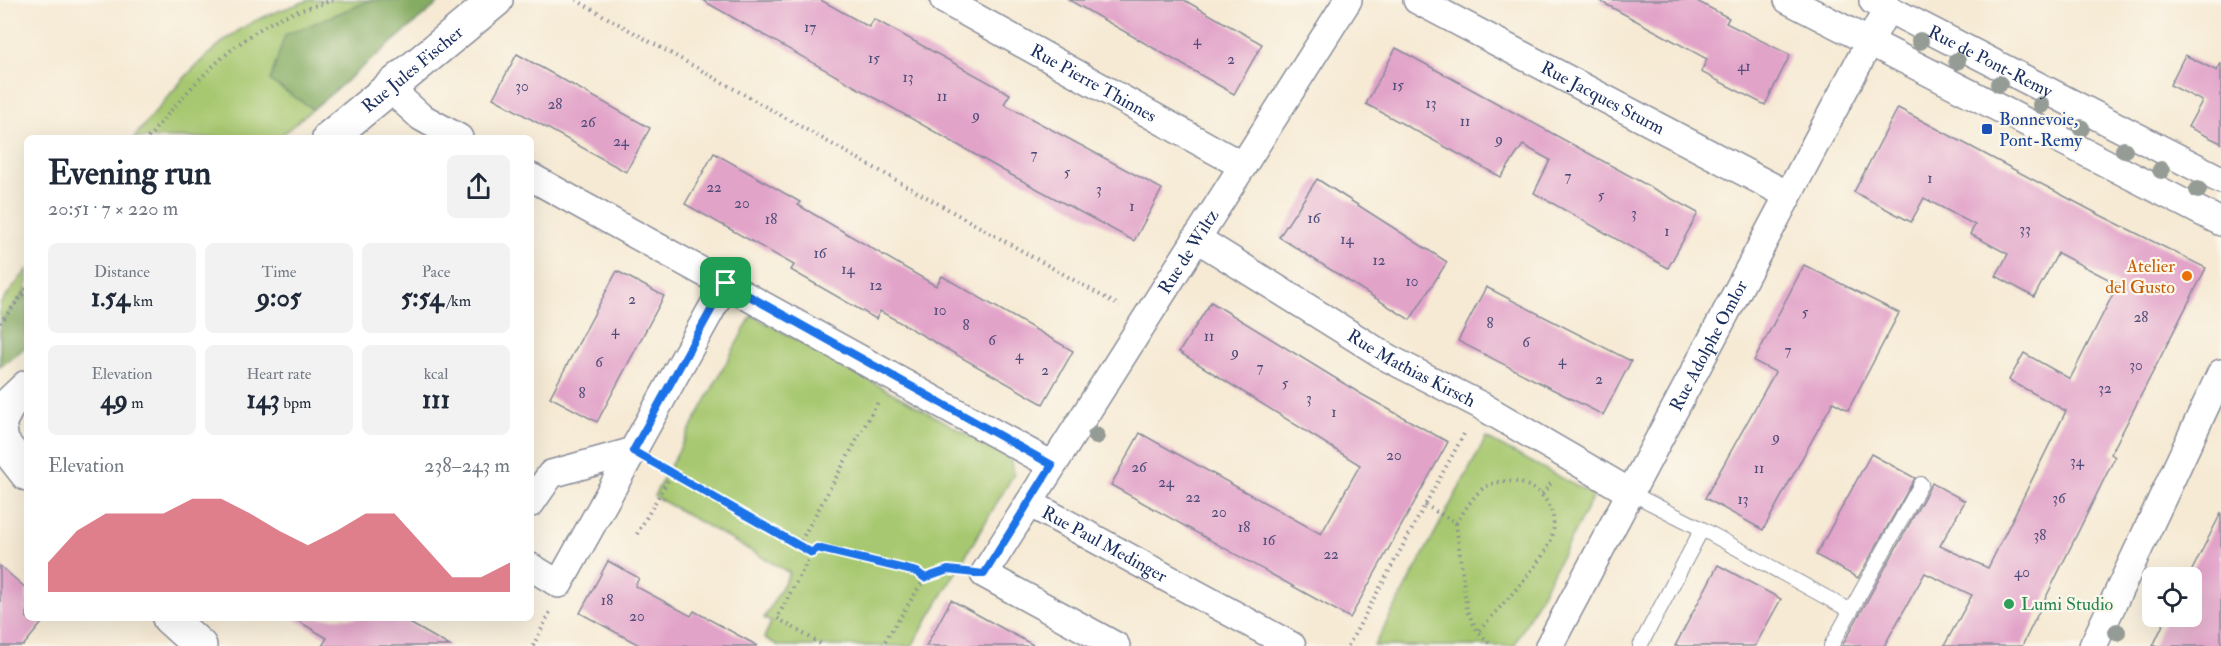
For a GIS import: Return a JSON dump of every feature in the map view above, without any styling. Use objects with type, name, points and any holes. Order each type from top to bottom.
[{"type":"street","name":"Rue Jules Fischer","points":[[333,135],[496,0]]},
{"type":"street","name":"Rue Pierre Thinnes","points":[[944,0],[1243,166]]},
{"type":"street","name":"Rue de Wiltz","points":[[1029,502],[1348,0]]},
{"type":"street","name":"Rue Jacques Sturm","points":[[1417,0],[1788,195]]},
{"type":"street","name":"Rue de Pont-Remy","points":[[1788,0],[2221,222]]},
{"type":"street","name":"Rue de Pont-Remy","points":[[1869,43],[1879,4],[2221,180]]},
{"type":"street","name":"Rue Adolphe Omlor","points":[[1549,646],[1869,43]]},
{"type":"street","points":[[389,88],[421,117],[454,135]]},
{"type":"street","points":[[534,179],[1052,465]]},
{"type":"street","name":"Rue Mathias Kirsch","points":[[1196,238],[1388,358],[1480,405],[1631,493]]},
{"type":"street","points":[[534,569],[559,584],[726,283]]},
{"type":"street","points":[[2092,646],[2221,373]]},
{"type":"street","points":[[0,422],[9,404],[24,390]]},
{"type":"street","points":[[0,428],[2,442],[24,470]]},
{"type":"street","points":[[534,499],[551,474],[633,451]]},
{"type":"street","name":"Rue Paul Medinger","points":[[984,574],[1029,502],[1292,646]]},
{"type":"street","points":[[984,574],[1116,646]]},
{"type":"street","points":[[172,621],[200,646]]},
{"type":"lane","points":[[1832,646],[1921,484]]},
{"type":"lane","points":[[1631,493],[1851,611]]},
{"type":"lane","points":[[1640,646],[1702,530]]},
{"type":"path","points":[[150,135],[172,108],[227,53],[273,22],[333,0]]},
{"type":"path","points":[[576,0],[1145,320]]},
{"type":"path","points":[[0,323],[24,293]]},
{"type":"path","points":[[798,546],[893,376]]},
{"type":"path","points":[[1347,646],[1480,405]]},
{"type":"path","points":[[633,451],[812,553]]},
{"type":"path","points":[[637,534],[672,473]]},
{"type":"path","points":[[1478,632],[1539,560],[1552,537],[1553,519],[1547,501],[1522,482],[1502,480],[1483,488],[1456,523],[1467,611],[1478,632],[1492,646]]},
{"type":"path","points":[[1425,506],[1456,523]]},
{"type":"path","points":[[824,646],[777,618],[812,553],[817,548],[917,572],[925,578]]},
{"type":"path","points":[[882,646],[925,578],[948,570],[984,574]]},
{"type":"path","points":[[533,646],[549,616],[559,584]]},
{"type":"green space","points":[[309,0],[442,0],[282,135],[136,135],[203,59],[236,32],[273,13]]},
{"type":"green space","points":[[371,0],[442,0],[313,109],[270,81],[285,35]]},
{"type":"green space","points":[[24,274],[24,348],[0,367],[0,304]]},
{"type":"green space","points":[[24,293],[24,348],[0,367],[0,323]]},
{"type":"green space","points":[[752,315],[1010,458],[1014,474],[912,646],[779,646],[764,638],[771,622],[764,618],[790,573],[654,496]]},
{"type":"green space","points":[[1486,438],[1594,495],[1514,646],[1374,646]]},
{"type":"building","points":[[702,0],[821,0],[869,27],[874,19],[1010,94],[1004,104],[1162,189],[1134,241],[1004,171]]},
{"type":"building","points":[[1069,0],[1184,0],[1262,44],[1234,94]]},
{"type":"building","points":[[1598,0],[1695,0],[1729,18],[1726,23],[1790,55],[1765,105],[1701,72],[1707,59]]},
{"type":"building","points":[[1396,48],[1698,213],[1668,268],[1534,193],[1550,160],[1523,145],[1501,177],[1366,104]]},
{"type":"building","points":[[517,54],[650,128],[626,172],[493,98]]},
{"type":"building","points":[[2185,55],[2217,71],[2221,63],[2221,143],[2188,127],[2202,101],[2170,85]]},
{"type":"building","points":[[1898,108],[2098,214],[2206,268],[2111,454],[2115,457],[2022,646],[1944,646],[1972,595],[1925,573],[1884,646],[1842,646],[1932,483],[1965,501],[1940,546],[1988,568],[2066,411],[2009,380],[2024,353],[2070,379],[2118,284],[2058,253],[2034,297],[1996,276],[2008,254],[1970,234],[1975,225],[1924,198],[1911,222],[1854,192]]},
{"type":"building","points":[[714,153],[800,202],[798,205],[936,286],[942,276],[1073,351],[1043,404],[880,311],[876,319],[791,270],[794,265],[685,204]]},
{"type":"building","points":[[1317,179],[1447,262],[1410,320],[1279,237]]},
{"type":"building","points":[[1804,265],[1899,313],[1848,410],[1833,402],[1763,530],[1705,498],[1775,372],[1754,361]]},
{"type":"building","points":[[617,271],[664,296],[597,422],[550,397]]},
{"type":"building","points":[[1486,287],[1631,361],[1603,415],[1458,341]]},
{"type":"building","points":[[1211,302],[1361,394],[1448,442],[1350,618],[1111,485],[1140,433],[1321,534],[1360,465],[1179,352]]},
{"type":"building","points":[[1871,454],[1915,478],[1858,578],[1816,555]]},
{"type":"building","points":[[2221,513],[2221,646],[2153,646],[2162,627],[2202,627],[2202,567],[2194,567]]},
{"type":"building","points":[[608,561],[639,578],[635,586],[691,616],[694,611],[758,646],[641,646],[580,613]]},
{"type":"building","points":[[1718,565],[1781,599],[1755,646],[1675,646]]},
{"type":"building","points":[[0,566],[24,586],[24,621],[44,621],[23,646],[0,646]]},
{"type":"building","points":[[951,600],[991,622],[1035,646],[926,646]]},
{"type":"building","points":[[298,621],[406,621],[450,646],[322,646],[327,638]]},
{"type":"place","name":"Bonnevoie, Pont-Remy","points":[[1987,129]]},
{"type":"place","name":"Atelier del Gusto","points":[[2187,276]]},
{"type":"place","name":"Lumi Studio","points":[[2009,604]]},
{"type":"route","points":[[726,283],[1052,465],[984,574],[948,570],[925,578],[917,572],[817,548],[812,553],[633,451],[726,283]]}]
